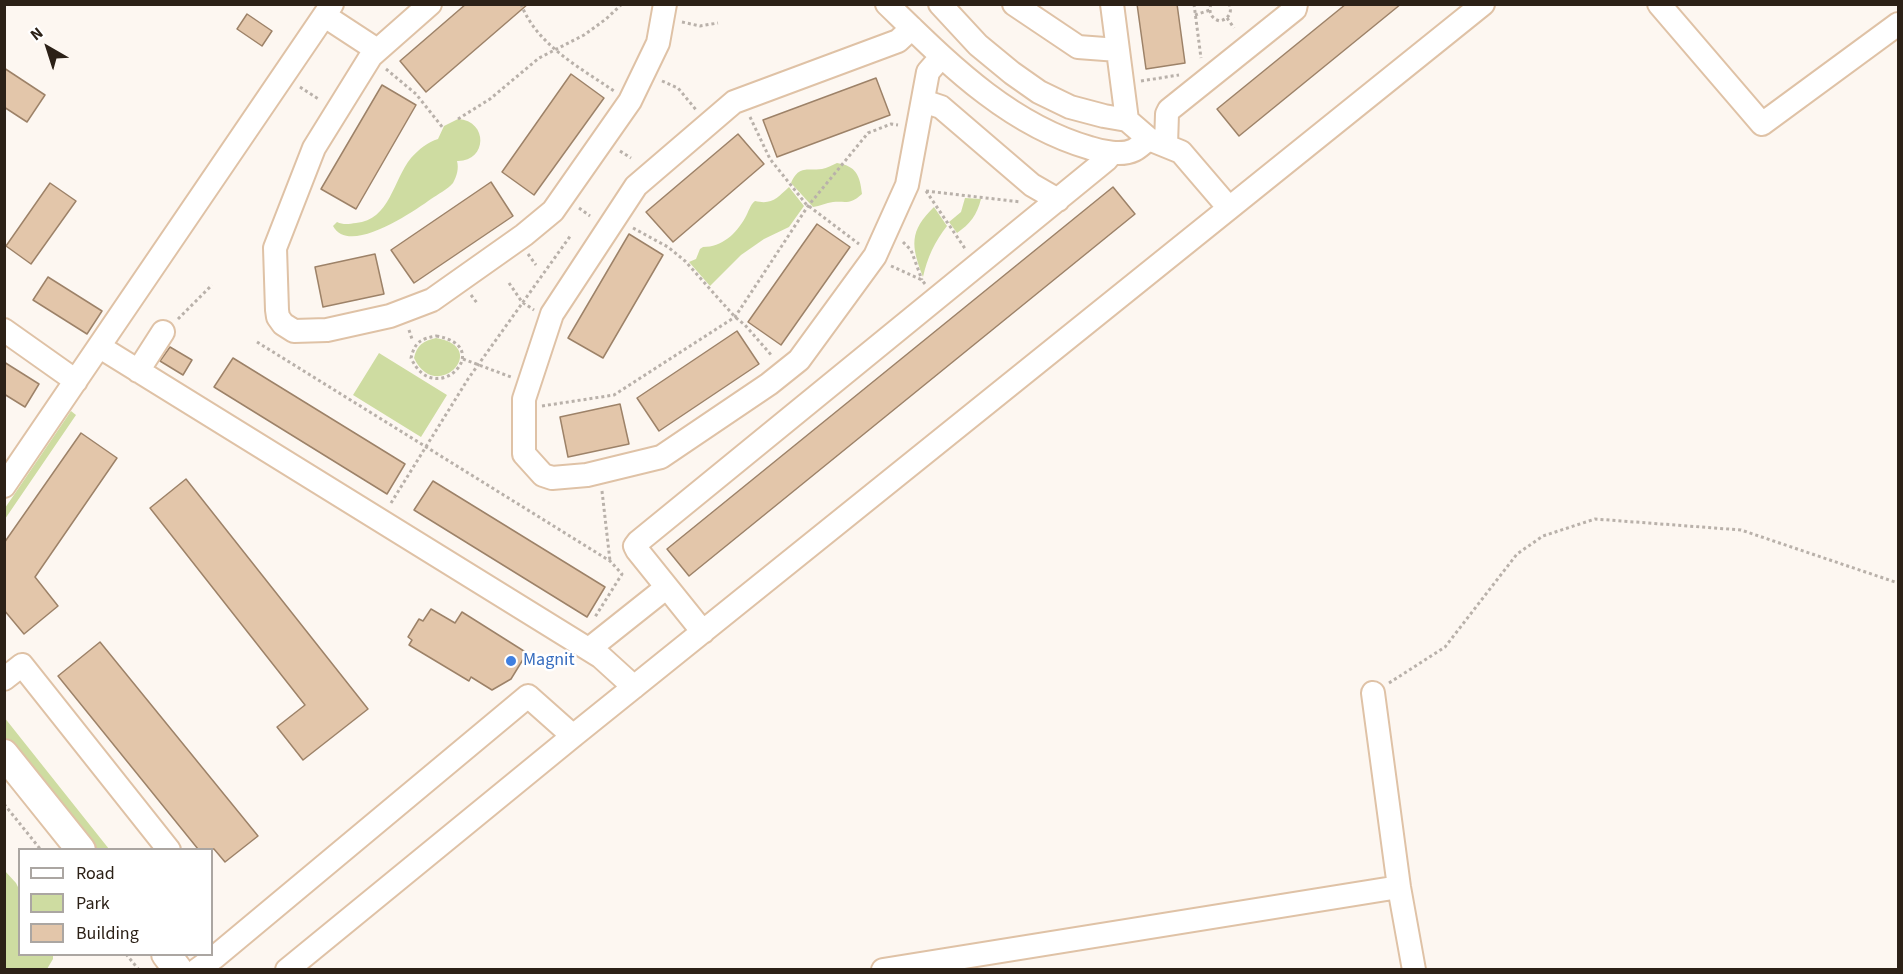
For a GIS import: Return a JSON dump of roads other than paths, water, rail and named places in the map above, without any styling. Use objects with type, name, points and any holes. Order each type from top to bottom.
[{"type":"main road","points":[[4,754],[80,848]]},
{"type":"main road","points":[[168,956],[178,969]]},
{"type":"street","points":[[430,4],[374,53],[314,148],[275,248],[278,317],[283,324],[294,331],[327,330],[380,318],[432,300],[524,235],[553,211],[630,101],[658,43],[664,11]]},
{"type":"street","points":[[887,4],[941,57],[980,90],[1013,113],[1075,144],[1112,153],[1133,151],[1157,142],[1169,110],[1297,6]]},
{"type":"street","points":[[1014,4],[1078,47],[1118,50]]},
{"type":"street","points":[[1112,4],[1127,120]]},
{"type":"street","points":[[287,969],[1483,4]]},
{"type":"street","points":[[1659,4],[1762,124],[1899,24]]},
{"type":"street","points":[[950,8],[987,52],[1039,92],[1070,107],[1127,120],[1157,142],[1181,152],[1229,208]]},
{"type":"street","points":[[4,486],[328,10],[374,53]]},
{"type":"street","points":[[912,28],[898,41],[734,102],[636,186],[552,315],[524,399],[523,450],[527,458],[547,477],[587,475],[661,457],[769,384],[799,360],[875,256],[907,185],[928,72],[941,57]]},
{"type":"street","points":[[923,101],[941,107],[1032,185],[1058,200]]},
{"type":"street","points":[[703,632],[637,550],[635,546],[638,542],[1058,200],[1112,153]]},
{"type":"street","points":[[4,330],[76,381]]},
{"type":"street","points":[[138,371],[163,332]]},
{"type":"street","points":[[100,347],[584,646],[601,657],[634,687]]},
{"type":"street","points":[[584,646],[667,587]]},
{"type":"street","points":[[4,679],[22,665],[168,848]]},
{"type":"street","points":[[1373,693],[1399,887],[1414,969]]},
{"type":"street","points":[[197,969],[528,696],[573,736]]},
{"type":"street","points":[[883,969],[1399,887]]},
{"type":"place","name":"Magnit","points":[[511,661]]}]
